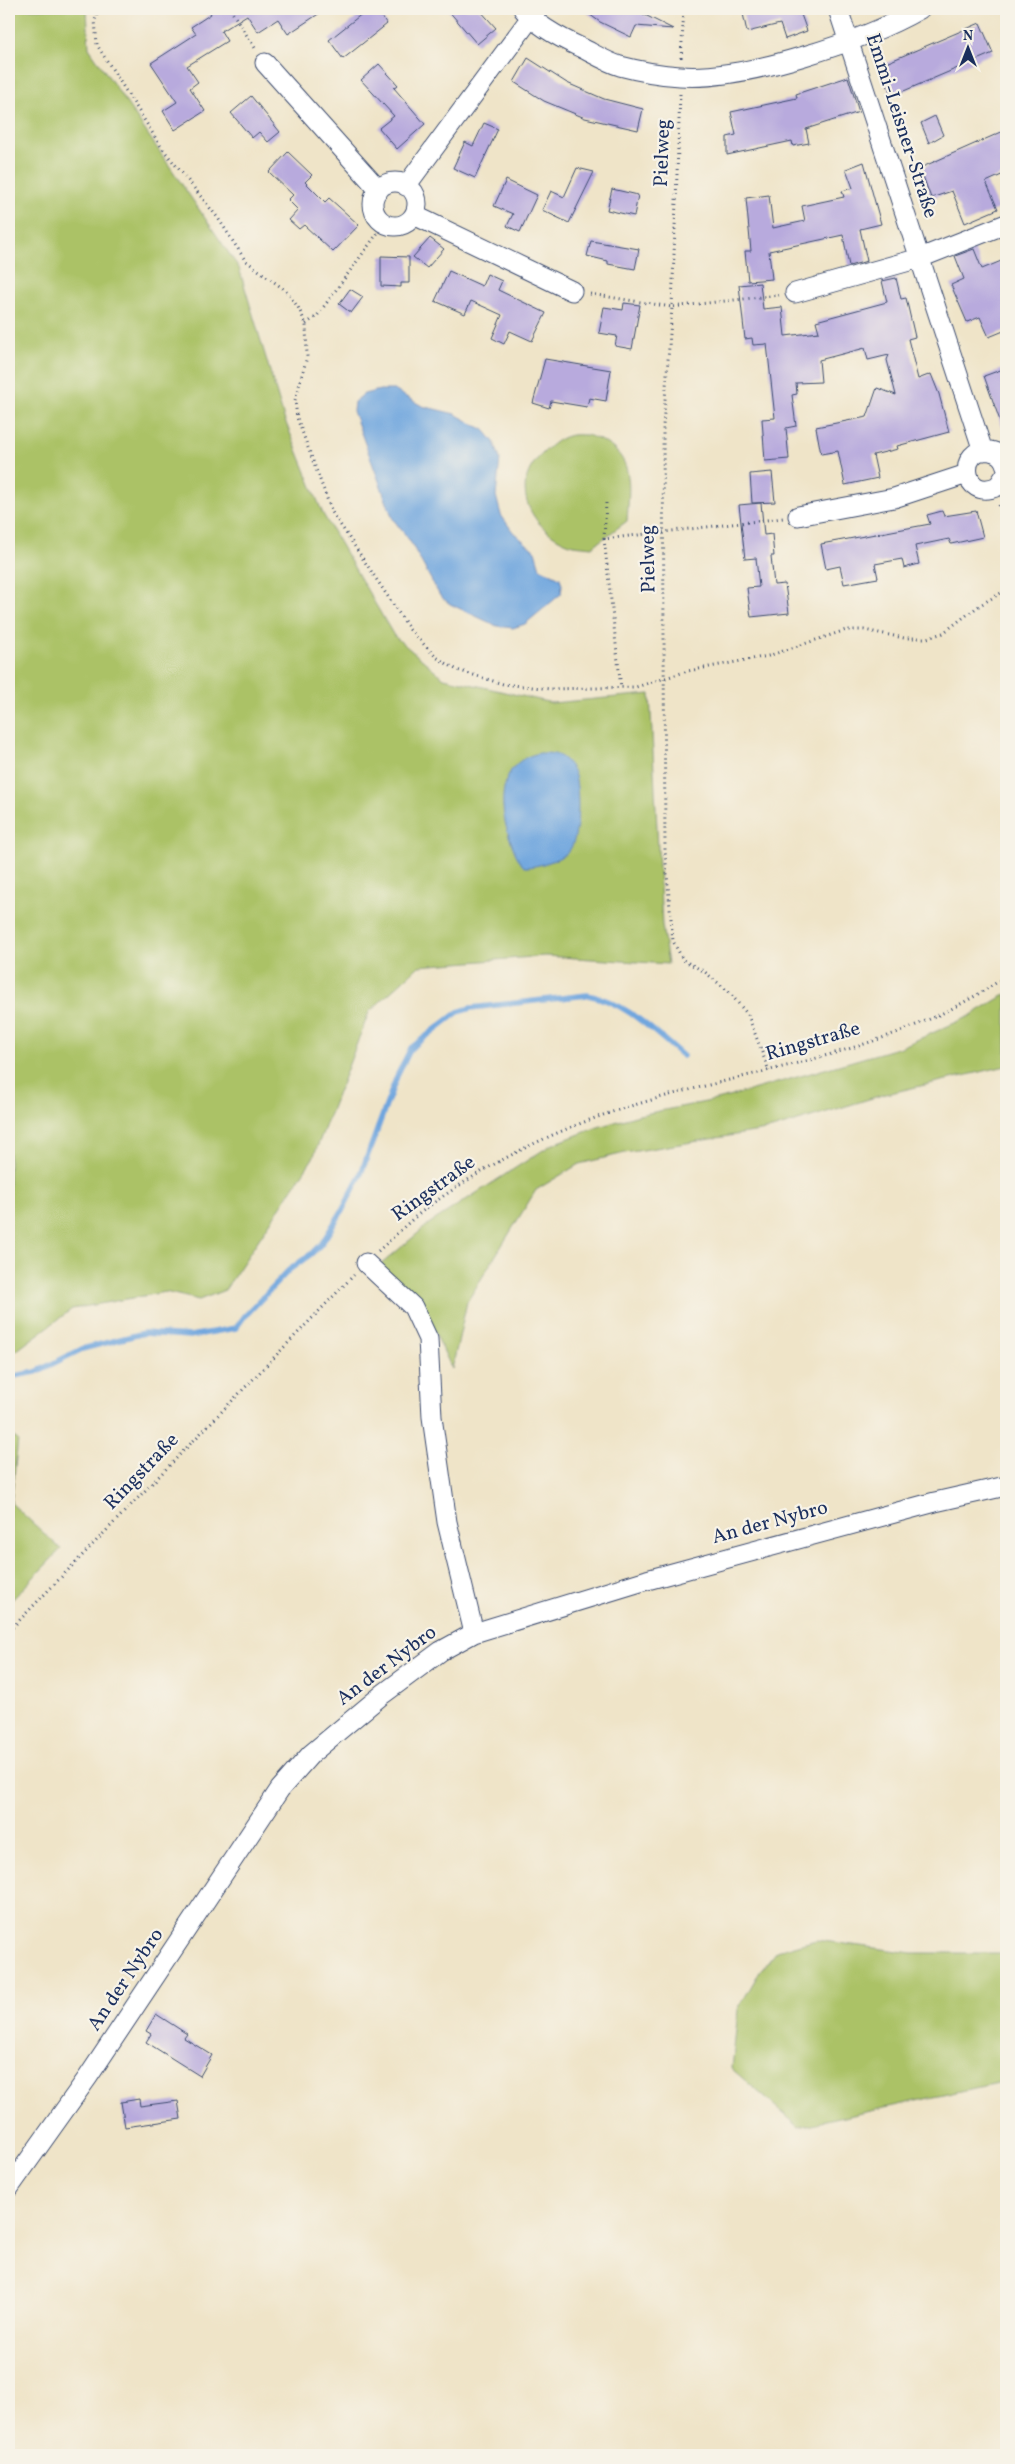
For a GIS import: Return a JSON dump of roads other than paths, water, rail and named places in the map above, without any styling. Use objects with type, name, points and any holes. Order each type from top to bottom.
[{"type":"street","name":"Emmi-Leisner-Straße","points":[[838,9],[983,451]]},
{"type":"street","points":[[406,186],[530,12],[572,43],[619,66],[680,76],[716,75],[777,64],[849,41],[920,9]]},
{"type":"street","points":[[265,63],[379,190]]},
{"type":"street","points":[[394,182],[406,186],[416,198],[417,205],[414,215],[406,223],[399,226],[385,223],[379,219],[374,206],[374,199],[379,190],[394,182]]},
{"type":"street","points":[[414,215],[572,290]]},
{"type":"street","points":[[795,293],[920,258],[1006,224]]},
{"type":"street","points":[[983,451],[995,452],[1006,464],[1003,482],[993,489],[980,489],[970,480],[967,474],[967,468],[972,456],[983,451]]},
{"type":"street","points":[[798,516],[894,498],[967,474]]},
{"type":"street","points":[[366,1262],[413,1307],[428,1339],[432,1417],[447,1522],[474,1633]]},
{"type":"street","name":"An der Nybro","points":[[9,2188],[88,2077],[280,1789],[311,1754],[383,1694],[441,1651],[474,1633],[647,1580],[935,1502],[1006,1486]]},
{"type":"water","points":[[380,390],[394,390],[422,406],[455,414],[484,430],[494,442],[500,459],[496,496],[501,515],[513,532],[535,551],[540,568],[560,578],[562,585],[561,594],[525,624],[513,628],[497,626],[450,604],[440,596],[410,541],[393,519],[353,411],[354,402],[364,394]]},
{"type":"water","points":[[540,753],[560,756],[573,770],[578,802],[577,826],[572,846],[568,852],[547,863],[524,867],[519,861],[506,826],[503,799],[504,787],[508,775],[515,765],[526,758]]},
{"type":"waterway","points":[[9,1377],[36,1372],[82,1349],[144,1333],[190,1336],[236,1328],[244,1317],[289,1270],[311,1254],[322,1243],[342,1211],[360,1176],[397,1076],[411,1048],[458,1012],[471,1008],[587,995],[601,998],[626,1011],[650,1028],[683,1056]]}]
